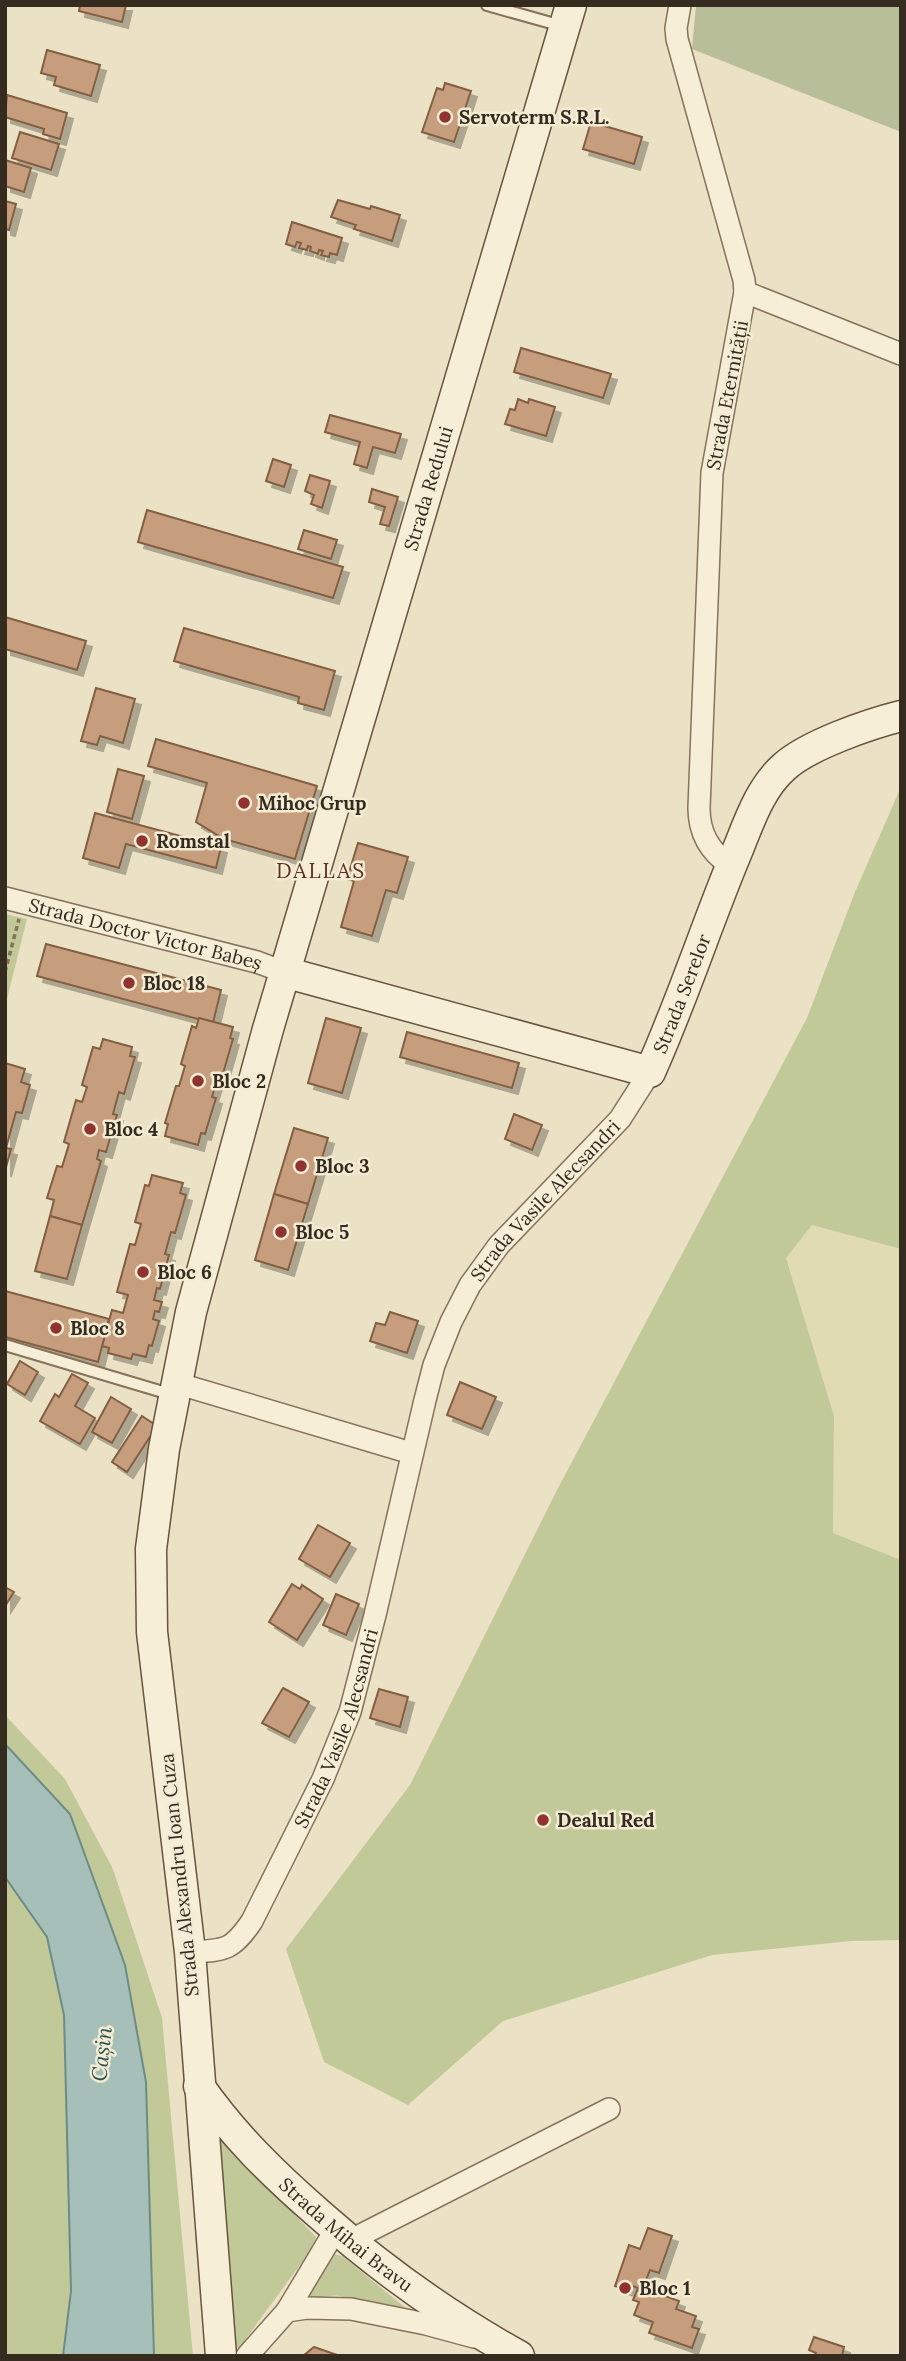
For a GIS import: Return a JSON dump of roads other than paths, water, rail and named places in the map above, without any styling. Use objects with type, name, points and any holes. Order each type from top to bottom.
[{"type":"main road","name":"Strada Redului","points":[[285,972],[568,16]]},
{"type":"main road","name":"Strada Serelor","points":[[285,972],[650,1072],[731,866],[762,796],[772,780],[784,767],[813,749],[901,716]]},
{"type":"main road","name":"Strada Alexandru Ioan Cuza","points":[[221,2356],[190,1952],[157,1674],[151,1608],[151,1561],[174,1389],[202,1268],[285,972]]},
{"type":"main road","name":"Strada Mihai Bravu","points":[[199,2086],[237,2136],[281,2181],[343,2235],[446,2313],[519,2356]]},
{"type":"street","name":"Strada Eternității","points":[[680,5],[677,39],[744,279],[745,292],[712,473],[699,808],[700,825],[706,840],[716,856],[731,866]]},
{"type":"street","points":[[745,292],[901,354]]},
{"type":"street","name":"Strada Doctor Victor Babeș","points":[[5,898],[257,962],[285,972]]},
{"type":"street","name":"Strada Vasile Alecsandri","points":[[190,1952],[218,1951],[231,1946],[241,1937],[252,1921],[336,1750],[363,1664],[434,1365],[450,1322],[470,1285],[499,1245],[620,1119],[650,1072]]},
{"type":"street","points":[[174,1389],[411,1453]]},
{"type":"street","points":[[247,2356],[287,2311],[343,2235],[609,2109]]},
{"type":"street","points":[[287,2311],[307,2308],[351,2309],[426,2324],[493,2342]]},
{"type":"lane","points":[[487,5],[568,16]]},
{"type":"lane","points":[[5,1345],[174,1389]]},
{"type":"water","name":"Cașin","points":[[5,1744],[70,1814],[125,1965],[146,2082],[154,2356],[63,2356],[71,2291],[64,2015],[47,1937],[5,1877]]},
{"type":"place","name":"Servoterm S.R.L.","points":[[445,117]]},
{"type":"place","name":"Mihoc Grup","points":[[244,803]]},
{"type":"place","name":"Romstal","points":[[142,841]]},
{"type":"place","name":"Bloc 18","points":[[129,983]]},
{"type":"place","name":"Bloc 2","points":[[198,1081]]},
{"type":"place","name":"Bloc 4","points":[[90,1129]]},
{"type":"place","name":"Bloc 3","points":[[301,1166]]},
{"type":"place","name":"Bloc 5","points":[[281,1232]]},
{"type":"place","name":"Bloc 6","points":[[143,1272]]},
{"type":"place","name":"Bloc 8","points":[[56,1328]]},
{"type":"place","name":"Dealul Red","points":[[543,1820]]},
{"type":"place","name":"Bloc 1","points":[[625,2288]]},
{"type":"district","name":"DALLAS","points":[[321,871]]}]
